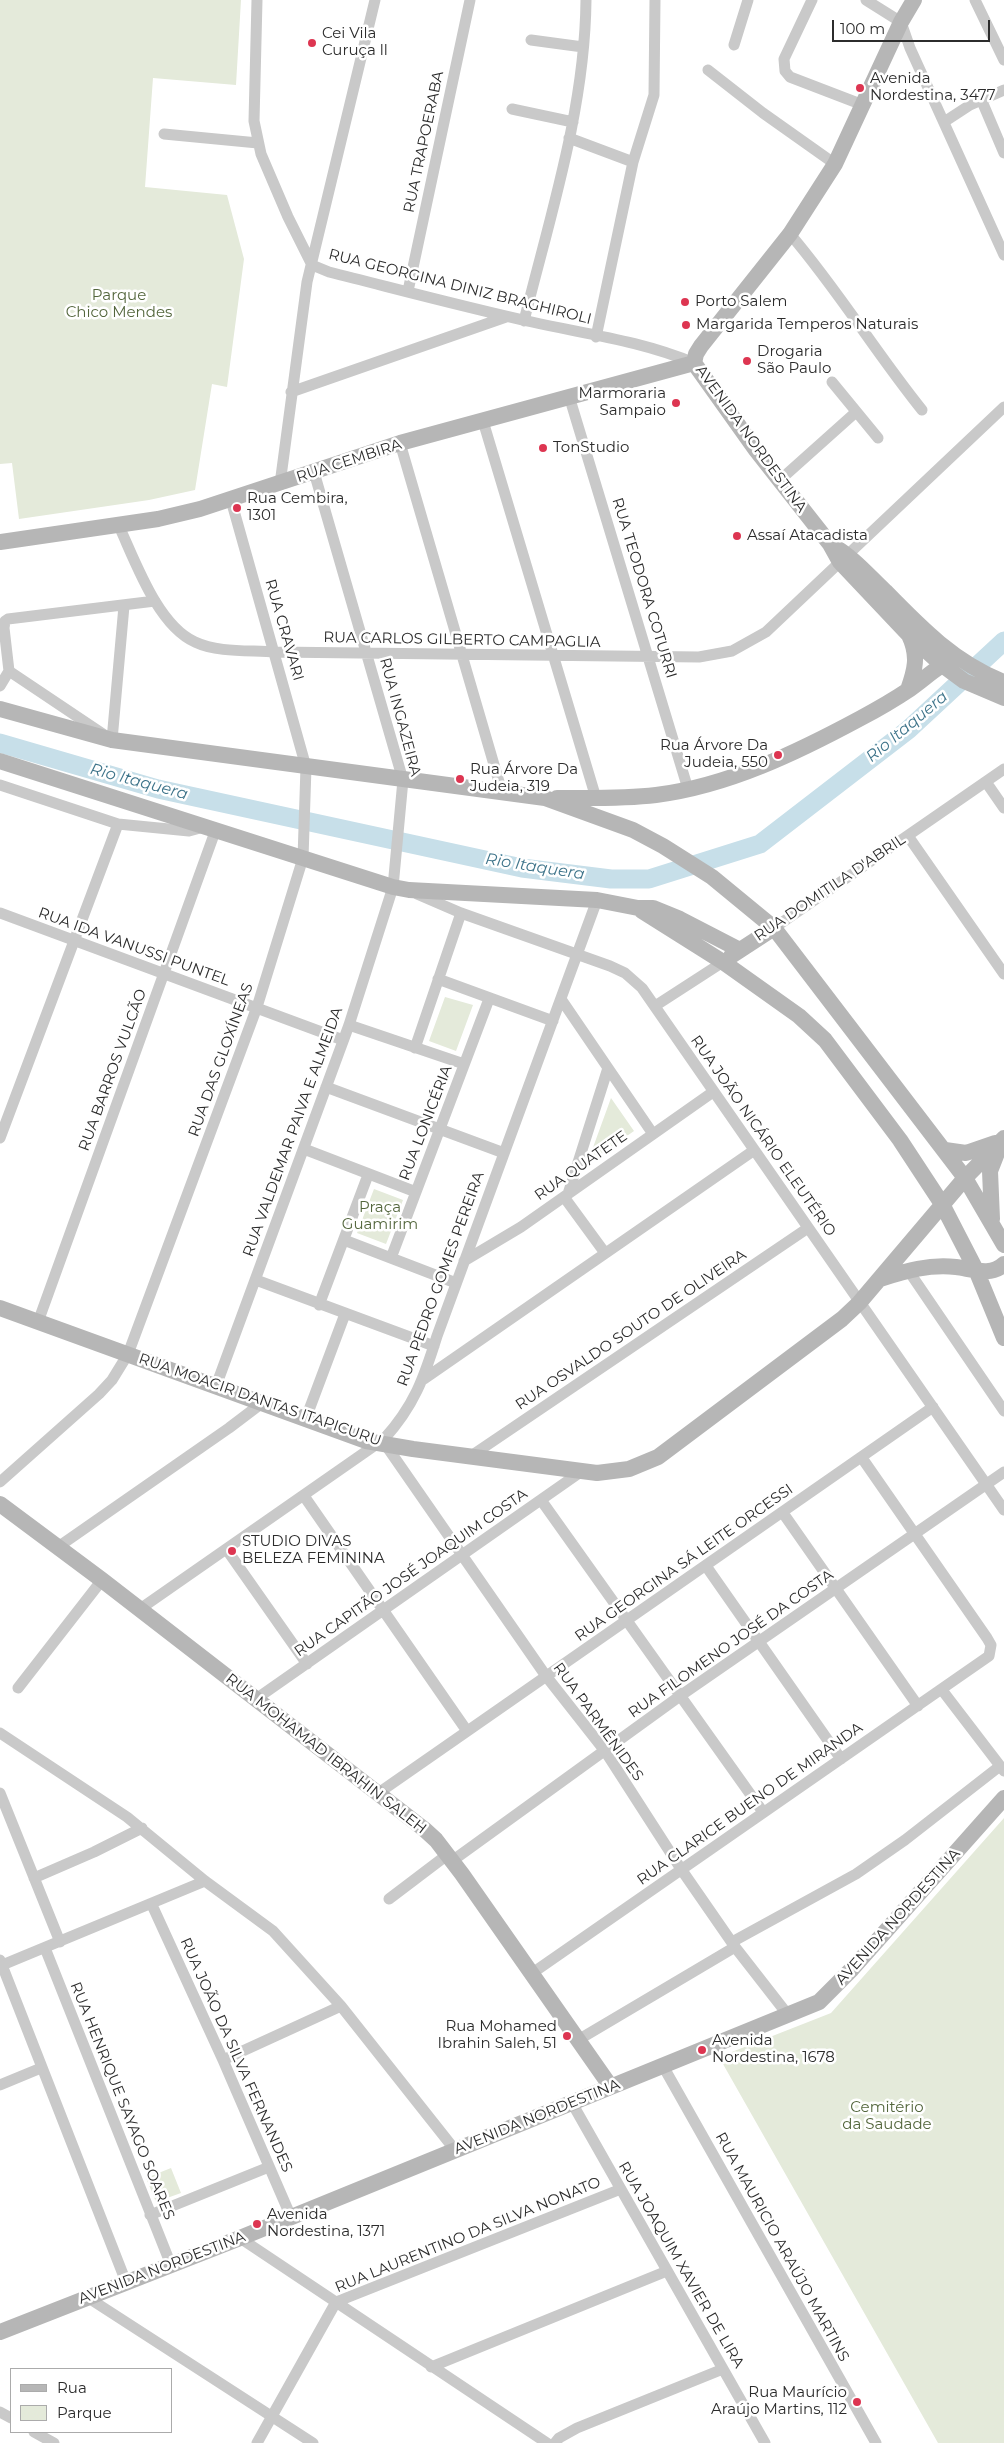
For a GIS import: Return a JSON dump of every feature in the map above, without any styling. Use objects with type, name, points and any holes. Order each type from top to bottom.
[{"type":"street","name":"RUA GEORGINA DINIZ BRAGHIROLI","points":[[258,0],[254,86],[254,122],[258,143],[274,186],[312,264],[329,272],[506,317],[643,345],[694,363]]},
{"type":"street","points":[[280,484],[307,282],[375,0]]},
{"type":"street","name":"RUA TRAPOERABA","points":[[408,291],[470,0]]},
{"type":"street","points":[[524,321],[569,138],[579,86],[586,0]]},
{"type":"street","points":[[596,336],[633,162],[654,95],[655,0]]},
{"type":"street","points":[[734,45],[748,0]]},
{"type":"street","points":[[812,0],[784,59],[784,71],[790,76],[862,105]]},
{"type":"street","points":[[866,0],[901,22],[910,48],[1004,255]]},
{"type":"street","name":"AVENIDA NORDESTINA","points":[[914,0],[901,22],[835,164],[790,234],[701,346],[696,354],[694,363],[780,480],[830,544],[921,628],[953,664]]},
{"type":"street","points":[[975,0],[1004,60]]},
{"type":"street","points":[[531,40],[583,47]]},
{"type":"street","points":[[708,70],[763,113],[835,164]]},
{"type":"street","points":[[944,122],[981,99],[1004,90]]},
{"type":"street","points":[[981,99],[1004,153]]},
{"type":"street","points":[[512,110],[572,122]]},
{"type":"street","points":[[164,134],[258,143]]},
{"type":"street","points":[[569,138],[633,162]]},
{"type":"street","points":[[790,234],[835,292],[886,365],[922,410]]},
{"type":"street","points":[[291,392],[506,317]]},
{"type":"street","points":[[663,351],[667,358],[665,370]]},
{"type":"street","name":"RUA CEMBIRA","points":[[0,542],[158,519],[231,500],[400,443],[694,363]]},
{"type":"street","points":[[832,382],[878,438]]},
{"type":"street","name":"RUA TEODORA COTURRI","points":[[569,396],[650,658],[688,789]]},
{"type":"street","name":"RUA CARLOS GILBERTO CAMPAGLIA","points":[[118,524],[155,601],[177,630],[195,642],[216,647],[275,652],[554,657],[698,657],[740,648],[766,632],[1004,407]]},
{"type":"street","points":[[780,480],[856,412]]},
{"type":"street","points":[[482,420],[596,798]]},
{"type":"street","points":[[400,443],[502,792]]},
{"type":"street","name":"RUA INGAZEIRA","points":[[314,472],[368,653],[403,780],[396,868],[401,889]]},
{"type":"street","name":"RUA CRAVARI","points":[[231,500],[275,652],[306,774]]},
{"type":"street","name":"AVENIDA NORDESTINA","points":[[844,558],[909,635],[953,664],[996,684],[1004,698]]},
{"type":"street","points":[[0,686],[9,671],[4,628],[5,620],[155,601]]},
{"type":"street","points":[[112,740],[124,606]]},
{"type":"street","points":[[908,690],[916,665],[914,646],[909,635]]},
{"type":"street","points":[[0,709],[112,740],[306,774],[403,780],[545,798],[628,798],[688,789],[739,774],[862,718],[953,664]]},
{"type":"street","points":[[9,671],[112,740]]},
{"type":"street","points":[[0,761],[401,889],[597,900],[638,908],[653,908],[668,913],[740,950]]},
{"type":"street","name":"RUA DOMITILA D'ABRIL","points":[[655,1006],[774,928],[1004,769]]},
{"type":"street","name":"RUA DAS GLOXÍNEAS","points":[[0,1482],[105,1387],[120,1369],[128,1354],[257,1007],[303,858],[306,774]]},
{"type":"street","points":[[986,782],[1004,808]]},
{"type":"street","points":[[0,785],[118,824],[189,831],[211,828]]},
{"type":"street","points":[[545,798],[633,830],[663,846],[712,878],[774,928],[965,1178],[993,1223],[1004,1245]]},
{"type":"street","points":[[0,1138],[118,824]]},
{"type":"street","name":"RUA BARROS VULCÃO","points":[[38,1322],[164,974],[211,828]]},
{"type":"street","points":[[908,836],[1004,974]]},
{"type":"street","name":"RUA JOÃO NICÁRIO ELEUTÉRIO","points":[[401,889],[625,973],[642,988],[753,1151],[1004,1510]]},
{"type":"street","name":"RUA VALDEMAR PAIVA E ALMEIDA","points":[[216,1386],[343,1040],[401,889]]},
{"type":"street","name":"RUA PEDRO GOMES PEREIRA","points":[[140,1609],[382,1444],[397,1424],[424,1379],[456,1283],[597,900]]},
{"type":"street","points":[[638,908],[723,962],[799,1016],[825,1040],[900,1140],[942,1204],[976,1270],[1004,1338]]},
{"type":"street","name":"RUA IDA VANUSSI PUNTEL","points":[[0,913],[343,1040]]},
{"type":"street","points":[[415,1048],[461,913]]},
{"type":"street","points":[[438,979],[552,1021]]},
{"type":"street","name":"RUA LONICÉRIA","points":[[391,1258],[489,999]]},
{"type":"street","points":[[561,999],[653,1134]]},
{"type":"street","points":[[349,1025],[464,1064]]},
{"type":"street","points":[[606,1253],[566,1195],[608,1068]]},
{"type":"street","points":[[326,1087],[504,1152]]},
{"type":"street","name":"RUA QUATETE","points":[[464,1261],[521,1227],[713,1092]]},
{"type":"street","points":[[944,1150],[966,1153],[977,1151],[1004,1138]]},
{"type":"street","points":[[993,1223],[990,1171],[994,1157],[1004,1138]]},
{"type":"street","name":"RUA MOACIR DANTAS ITAPICURU","points":[[0,1308],[366,1440],[382,1444],[597,1473],[629,1469],[658,1457],[842,1319],[880,1279],[965,1178],[1004,1138]]},
{"type":"street","points":[[304,1150],[416,1192]]},
{"type":"street","points":[[424,1379],[753,1151]]},
{"type":"street","points":[[320,1304],[368,1175]]},
{"type":"street","name":"RUA OSVALDO SOUTO DE OLIVEIRA","points":[[471,1456],[808,1228]]},
{"type":"street","points":[[344,1240],[456,1283]]},
{"type":"street","points":[[880,1279],[908,1270],[936,1265],[992,1271],[1004,1264]]},
{"type":"street","points":[[908,1270],[1004,1411]]},
{"type":"street","points":[[256,1280],[434,1346]]},
{"type":"street","points":[[306,1418],[345,1314]]},
{"type":"street","points":[[58,1547],[262,1403]]},
{"type":"street","name":"RUA GEORGINA SÁ LEITE ORCESSI","points":[[377,1794],[626,1620],[784,1513],[933,1407]]},
{"type":"street","name":"RUA PARMÊNIDES","points":[[382,1444],[546,1676],[605,1751],[681,1869],[733,1945],[788,2016]]},
{"type":"street","points":[[862,1458],[916,1534]]},
{"type":"street","name":"RUA CAPITÃO JOSÉ JOAQUIM COSTA","points":[[256,1699],[582,1471]]},
{"type":"street","name":"RUA FILOMENO JOSÉ DA COSTA","points":[[388,1899],[605,1751],[680,1696],[1004,1472]]},
{"type":"street","points":[[304,1496],[467,1731]]},
{"type":"street","points":[[541,1500],[763,1812]]},
{"type":"street","name":"RUA MOHAMAD IBRAHIN SALEH","points":[[0,1505],[140,1609],[424,1829],[450,1858],[610,2087]]},
{"type":"street","points":[[784,1513],[918,1706]]},
{"type":"street","name":"RUA CLARICE BUENO DE MIRANDA","points":[[531,1974],[986,1659],[991,1652],[987,1638],[916,1534]]},
{"type":"street","points":[[227,1550],[307,1664]]},
{"type":"street","points":[[706,1566],[841,1759]]},
{"type":"street","points":[[18,1688],[102,1580]]},
{"type":"street","points":[[578,2040],[733,1945],[856,1874],[1002,1769],[942,1690]]},
{"type":"street","points":[[0,1733],[142,1828],[205,1881],[273,1932],[341,2006],[455,2150]]},
{"type":"street","points":[[0,1793],[60,1942]]},
{"type":"street","name":"AVENIDA NORDESTINA","points":[[0,2332],[240,2238],[819,2002],[830,1993],[1004,1798]]},
{"type":"street","points":[[34,1878],[142,1828]]},
{"type":"street","points":[[126,2282],[1,1964],[152,1905],[205,1881]]},
{"type":"street","name":"RUA JOÃO DA SILVA FERNANDES","points":[[152,1905],[223,2060],[291,2217]]},
{"type":"street","name":"RUA HENRIQUE SAYAGO SOARES","points":[[45,1948],[171,2265]]},
{"type":"street","points":[[223,2060],[341,2006]]},
{"type":"street","name":"RUA MAURICIO ARAÚJO MARTINS","points":[[663,2066],[876,2443]]},
{"type":"street","points":[[0,2085],[41,2068]]},
{"type":"street","name":"RUA JOAQUIM XAVIER DE LIRA","points":[[572,2102],[765,2443]]},
{"type":"street","points":[[150,2214],[269,2166]]},
{"type":"street","name":"RUA LAURENTINO DA SILVA NONATO","points":[[257,2443],[336,2302],[621,2189]]},
{"type":"street","points":[[240,2238],[547,2443]]},
{"type":"street","points":[[431,2367],[667,2271]]},
{"type":"street","points":[[87,2297],[313,2443]]},
{"type":"street","points":[[555,2443],[559,2438],[576,2428],[723,2369]]},
{"type":"street","points":[[36,2433],[54,2443]]},
{"type":"green space","name":"Parque Chico Mendes","points":[[0,0],[241,0],[236,85],[153,78],[145,187],[227,195],[244,259],[227,387],[212,384],[195,490],[149,500],[19,519],[12,463],[0,464]]},
{"type":"green space","points":[[445,997],[473,1005],[456,1051],[429,1041]]},
{"type":"green space","points":[[611,1098],[634,1131],[587,1164]]},
{"type":"green space","name":"Praça Guamirim","points":[[374,1189],[403,1200],[386,1244],[357,1233]]},
{"type":"green space","name":"Cemitério da Saudade","points":[[1004,1818],[1004,2443],[938,2443],[719,2057],[831,2013]]},
{"type":"green space","points":[[171,2168],[181,2193],[156,2202],[146,2178]]},
{"type":"waterway","name":"Rio Itaquera","points":[[0,743],[158,789],[522,868],[611,879],[649,879],[760,844],[908,730],[1004,641]]},
{"type":"place","name":"Cei Vila Curuça ll","points":[[312,43]]},
{"type":"place","name":"Avenida Nordestina, 3477","points":[[860,88]]},
{"type":"place","name":"Porto Salem","points":[[685,302]]},
{"type":"place","name":"Margarida Temperos Naturais","points":[[686,325]]},
{"type":"place","name":"Drogaria São Paulo","points":[[747,361]]},
{"type":"place","name":"Marmoraria Sampaio","points":[[676,403]]},
{"type":"place","name":"TonStudio","points":[[543,448]]},
{"type":"place","name":"Rua Cembira, 1301","points":[[237,508]]},
{"type":"place","name":"Assaí Atacadista","points":[[737,536]]},
{"type":"place","name":"Rua Árvore Da Judeia, 550","points":[[778,755]]},
{"type":"place","name":"Rua Árvore Da Judeia, 319","points":[[460,779]]},
{"type":"place","name":"STUDIO DIVAS BELEZA FEMININA","points":[[232,1551]]},
{"type":"place","name":"Rua Mohamed Ibrahin Saleh, 51","points":[[567,2036]]},
{"type":"place","name":"Avenida Nordestina, 1678","points":[[702,2050]]},
{"type":"place","name":"Avenida Nordestina, 1371","points":[[257,2224]]},
{"type":"place","name":"Rua Maurício Araújo Martins, 112","points":[[857,2402]]}]
